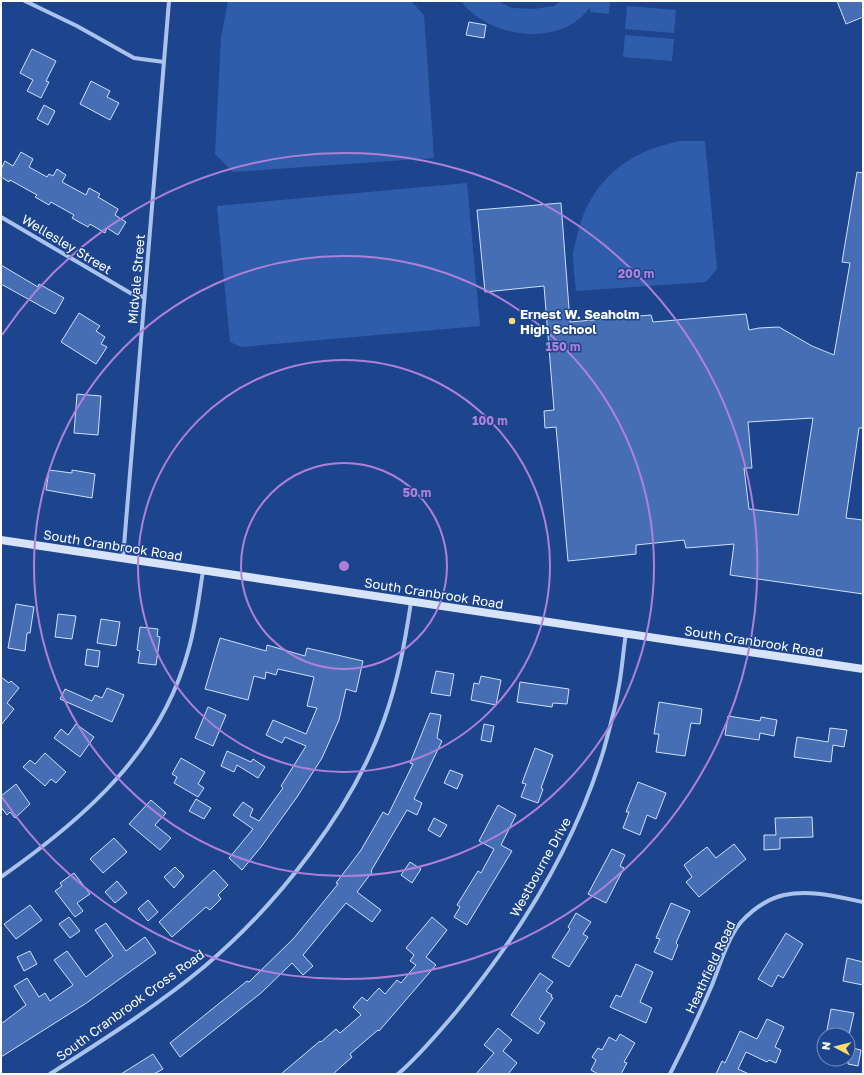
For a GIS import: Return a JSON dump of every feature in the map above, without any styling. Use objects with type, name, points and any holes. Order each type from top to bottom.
[{"type":"street","points":[[25,1],[77,26],[134,58],[164,62]]},
{"type":"street","name":"Midvale Street","points":[[123,558],[169,1]]},
{"type":"street","name":"Wellesley Street","points":[[1,217],[132,294],[144,297]]},
{"type":"street","name":"South Cranbrook Road","points":[[1,540],[203,571],[293,582],[411,602],[863,669]]},
{"type":"street","points":[[1,877],[86,812],[117,780],[139,752],[163,713],[182,669],[194,628],[203,571]]},
{"type":"street","name":"South Cranbrook Cross Road","points":[[50,1074],[105,1038],[206,965],[253,921],[292,876],[329,826],[355,784],[372,749],[394,690],[402,658],[411,602]]},
{"type":"street","name":"Westbourne Drive","points":[[398,1074],[437,1034],[502,952],[532,905],[566,844],[589,792],[604,749],[618,691],[626,634]]},
{"type":"street","name":"Heathfield Road","points":[[670,1074],[740,923],[756,908],[771,899],[786,894],[807,893],[863,902]]},
{"type":"shaded area","points":[[228,1],[411,1],[424,15],[434,158],[233,172],[215,154],[221,38]]},
{"type":"shaded area","points":[[461,1],[497,1],[512,8],[534,9],[554,6],[561,1],[610,1],[609,14],[590,12],[590,7],[578,20],[562,29],[544,33],[526,34],[489,24],[473,14]]},
{"type":"shaded area","points":[[627,6],[676,10],[674,33],[625,29]]},
{"type":"shaded area","points":[[625,35],[674,39],[672,61],[623,57]]},
{"type":"shaded area","points":[[681,141],[705,141],[717,269],[706,282],[576,291],[573,260],[574,248],[583,217],[591,200],[601,185],[613,172],[644,152]]},
{"type":"shaded area","points":[[467,183],[480,326],[241,347],[230,342],[217,206]]},
{"type":"building","points":[[837,1],[863,1],[863,17],[846,24]]},
{"type":"building","points":[[469,22],[486,25],[484,38],[466,35]]},
{"type":"building","points":[[32,49],[56,61],[46,81],[49,82],[41,98],[27,91],[33,80],[20,73]]},
{"type":"building","points":[[91,81],[110,91],[107,97],[119,103],[110,120],[80,104]]},
{"type":"building","points":[[44,105],[55,111],[48,125],[37,119]]},
{"type":"building","points":[[21,152],[33,159],[29,167],[47,177],[49,174],[53,176],[57,169],[66,175],[62,182],[86,195],[89,188],[100,194],[98,197],[118,209],[115,215],[126,222],[118,235],[107,228],[105,233],[90,224],[88,227],[72,218],[74,215],[51,202],[49,205],[35,197],[37,195],[10,180],[9,182],[1,177],[1,169],[5,161],[13,166]]},
{"type":"building","points":[[857,172],[863,173],[863,428],[859,428],[846,518],[863,520],[863,594],[730,575],[734,544],[686,548],[684,540],[636,545],[636,554],[568,561],[556,427],[545,428],[544,411],[554,410],[544,286],[485,292],[477,210],[561,203],[570,322],[651,315],[653,322],[746,314],[749,330],[779,327],[812,346],[834,355],[850,263],[842,262]],"holes":[[[813,418],[798,515],[749,509],[744,468],[752,468],[748,422]]]},
{"type":"building","points":[[1,265],[38,287],[39,284],[64,298],[55,314],[1,284]]},
{"type":"building","points":[[79,313],[100,326],[96,331],[105,337],[101,344],[107,347],[96,364],[61,342]]},
{"type":"building","points":[[77,394],[101,396],[98,435],[74,433]]},
{"type":"building","points":[[49,470],[72,473],[72,470],[95,474],[92,498],[46,490]]},
{"type":"building","points":[[16,604],[34,607],[30,633],[27,633],[25,651],[8,648]]},
{"type":"building","points":[[58,614],[76,616],[72,639],[55,637]]},
{"type":"building","points":[[101,619],[120,622],[116,646],[97,643]]},
{"type":"building","points":[[140,627],[158,629],[157,636],[160,637],[156,665],[138,663],[140,651],[137,650]]},
{"type":"building","points":[[220,638],[266,651],[267,645],[305,656],[307,648],[363,661],[356,692],[346,689],[339,720],[322,758],[297,797],[261,847],[242,870],[229,858],[253,829],[233,815],[243,802],[253,809],[250,816],[259,821],[283,788],[281,786],[306,746],[285,737],[282,743],[266,735],[273,720],[306,734],[317,708],[307,706],[314,677],[278,669],[276,675],[266,672],[265,679],[254,676],[248,700],[205,689]]},
{"type":"building","points":[[87,649],[100,651],[98,667],[85,665]]},
{"type":"building","points":[[436,671],[454,674],[450,696],[431,693]]},
{"type":"building","points":[[481,676],[501,680],[496,705],[471,700],[474,683],[479,684]]},
{"type":"building","points":[[1,677],[9,683],[11,681],[19,688],[7,703],[14,709],[1,725]]},
{"type":"building","points":[[520,682],[569,689],[567,704],[553,703],[552,707],[517,702]]},
{"type":"building","points":[[107,688],[124,695],[112,722],[60,699],[65,689],[92,701],[95,695],[102,698]]},
{"type":"building","points":[[659,702],[702,709],[700,724],[691,723],[685,756],[656,752],[659,734],[654,734]]},
{"type":"building","points":[[208,707],[226,715],[213,746],[195,738]]},
{"type":"building","points":[[430,713],[441,715],[437,738],[442,741],[414,799],[422,803],[417,815],[407,810],[371,871],[372,872],[357,892],[381,910],[372,922],[346,903],[303,955],[313,966],[303,975],[292,963],[261,993],[180,1057],[170,1043],[247,981],[249,982],[294,938],[338,884],[336,883],[361,850],[383,812],[388,815],[413,764],[410,763]]},
{"type":"building","points":[[728,716],[760,721],[761,717],[777,720],[774,736],[760,733],[759,740],[725,735]]},
{"type":"building","points":[[76,724],[94,737],[80,757],[54,738],[61,729],[68,735]]},
{"type":"building","points":[[484,724],[494,726],[491,742],[481,740]]},
{"type":"building","points":[[830,728],[847,730],[844,747],[833,745],[831,762],[794,757],[797,737],[828,742]]},
{"type":"building","points":[[535,748],[553,755],[541,788],[543,789],[538,803],[521,797],[526,784],[522,783]]},
{"type":"building","points":[[227,751],[251,762],[253,759],[265,767],[258,778],[237,765],[234,772],[221,766]]},
{"type":"building","points":[[45,753],[66,772],[56,783],[51,779],[45,786],[23,767],[30,760],[35,764]]},
{"type":"building","points":[[181,758],[205,772],[198,784],[204,788],[198,797],[174,783],[177,777],[172,774]]},
{"type":"building","points":[[450,770],[463,775],[457,789],[444,783]]},
{"type":"building","points":[[638,782],[666,793],[656,819],[647,815],[640,835],[623,828],[629,812],[626,812]]},
{"type":"building","points":[[16,784],[30,804],[15,818],[10,812],[7,815],[1,807],[1,796]]},
{"type":"building","points":[[196,799],[211,808],[204,819],[189,811]]},
{"type":"building","points":[[151,800],[166,813],[155,825],[171,838],[160,850],[129,824]]},
{"type":"building","points":[[498,805],[516,815],[501,845],[512,851],[467,925],[454,917],[460,907],[457,905],[478,871],[481,873],[494,849],[479,841]]},
{"type":"building","points":[[812,817],[813,837],[780,838],[780,849],[764,850],[764,835],[776,835],[775,818]]},
{"type":"building","points":[[434,818],[447,825],[440,837],[428,830]]},
{"type":"building","points":[[114,838],[127,852],[103,873],[90,859]]},
{"type":"building","points":[[734,844],[746,859],[699,897],[686,882],[692,877],[684,865],[707,847],[716,858]]},
{"type":"building","points":[[612,849],[625,855],[620,866],[624,868],[606,903],[588,894]]},
{"type":"building","points":[[410,862],[421,869],[412,883],[401,875]]},
{"type":"building","points":[[175,867],[184,876],[174,888],[164,877]]},
{"type":"building","points":[[214,870],[228,885],[218,895],[221,899],[210,910],[206,907],[172,937],[159,922]]},
{"type":"building","points":[[74,873],[90,894],[77,903],[83,911],[75,917],[55,891],[62,886],[60,883]]},
{"type":"building","points":[[117,881],[127,893],[115,903],[105,892]]},
{"type":"building","points":[[148,900],[158,912],[148,921],[138,909]]},
{"type":"building","points":[[671,903],[690,911],[676,943],[678,945],[672,960],[654,952],[660,939],[656,938]]},
{"type":"building","points":[[30,905],[42,920],[16,939],[4,924]]},
{"type":"building","points":[[576,913],[591,922],[583,934],[588,937],[569,967],[552,957],[570,929],[568,927]]},
{"type":"building","points":[[69,917],[80,931],[70,938],[59,924]]},
{"type":"building","points":[[432,917],[447,930],[426,957],[436,965],[379,1031],[378,1030],[350,1054],[352,1057],[333,1074],[281,1074],[336,1029],[340,1033],[361,1015],[353,1007],[362,997],[367,1001],[379,988],[385,994],[397,980],[401,983],[416,965],[410,961],[414,955],[406,948]]},
{"type":"building","points":[[106,923],[126,951],[145,937],[156,953],[85,1004],[1,1057],[1,1024],[26,1005],[14,986],[27,978],[39,997],[45,993],[50,1001],[73,985],[54,960],[67,951],[86,977],[113,956],[95,930]]},
{"type":"building","points":[[786,933],[803,944],[783,978],[778,975],[772,987],[758,979]]},
{"type":"building","points":[[30,951],[37,964],[24,971],[17,957]]},
{"type":"building","points":[[847,958],[863,962],[863,985],[843,981]]},
{"type":"building","points":[[636,964],[653,972],[640,1002],[652,1008],[646,1023],[610,1007],[616,995],[621,997]]},
{"type":"building","points":[[540,973],[553,982],[546,991],[552,995],[551,997],[553,998],[539,1019],[545,1023],[538,1034],[511,1015]]},
{"type":"building","points":[[831,1009],[854,1013],[851,1027],[828,1027]]},
{"type":"building","points":[[767,1019],[784,1027],[775,1047],[781,1050],[776,1063],[769,1060],[767,1062],[746,1052],[738,1069],[749,1074],[716,1074],[722,1061],[725,1063],[740,1031],[757,1039]]},
{"type":"building","points":[[498,1028],[512,1040],[503,1051],[517,1063],[508,1074],[476,1074],[494,1053],[484,1045]]},
{"type":"building","points":[[620,1034],[635,1043],[624,1062],[627,1063],[621,1074],[598,1074],[591,1070],[596,1060],[592,1057],[598,1048],[602,1050],[609,1037],[616,1041]]},
{"type":"building","points":[[856,1049],[861,1050],[858,1066],[856,1066]]},
{"type":"building","points":[[153,1054],[163,1069],[154,1074],[121,1074]]},
{"type":"place","name":"Ernest W. Seaholm High School","points":[[512,321]]}]
